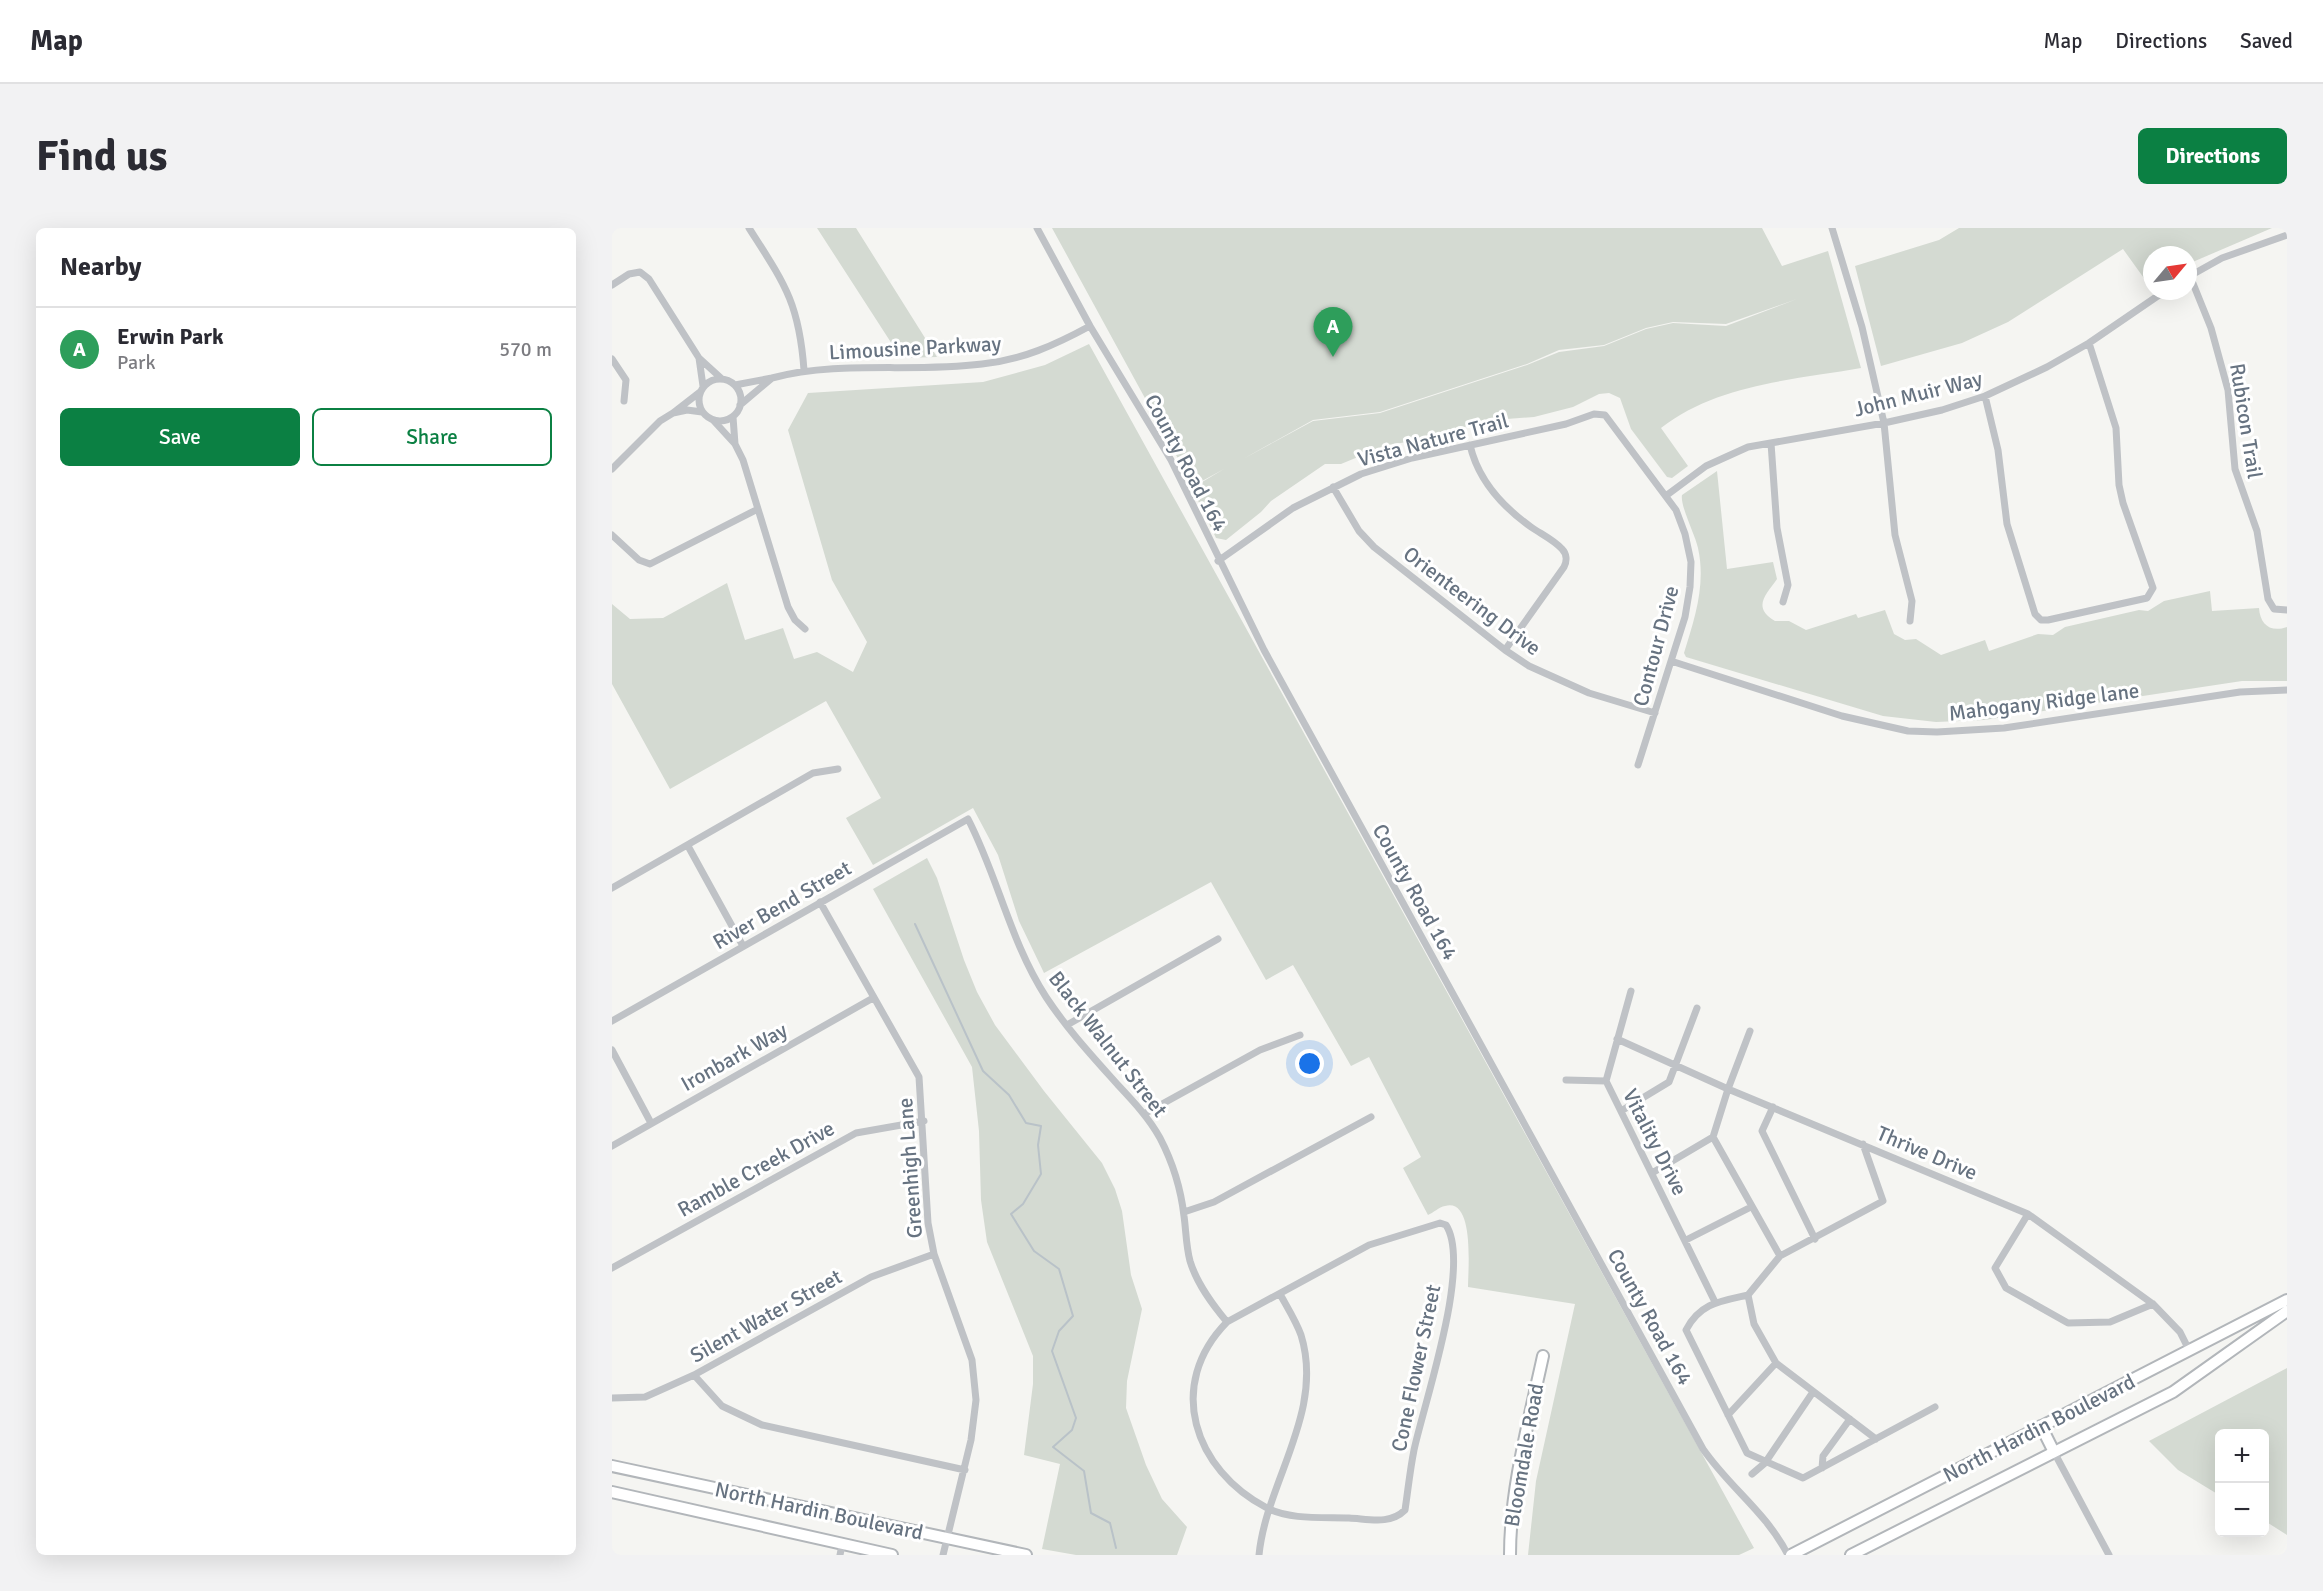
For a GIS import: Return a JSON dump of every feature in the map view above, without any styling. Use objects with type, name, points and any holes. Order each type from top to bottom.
[{"type":"street","points":[[748,228],[790,295],[801,337],[804,370]]},
{"type":"street","name":"County Road 164","points":[[1037,228],[1090,326],[1171,460],[1218,561],[1264,650],[1703,1449],[1716,1468],[1769,1522],[1789,1555]]},
{"type":"street","points":[[1832,228],[1862,327],[1884,423],[1895,535],[1912,601],[1910,621]]},
{"type":"street","points":[[2197,272],[2238,252],[2287,235]]},
{"type":"street","points":[[612,285],[629,274],[640,272],[650,279],[699,358],[722,379],[735,385],[739,391],[741,405],[733,417],[727,420],[713,420]]},
{"type":"street","name":"Rubicon Trail","points":[[2197,295],[2211,328],[2228,390],[2235,469],[2258,531],[2268,599],[2272,606],[2279,610],[2287,610]]},
{"type":"street","name":"John Muir Way","points":[[1667,495],[1725,455],[1771,443],[1942,410],[1985,396],[2047,367],[2089,343],[2152,300]]},
{"type":"street","name":"Limousine Parkway","points":[[735,385],[804,370],[982,364],[1017,358],[1051,347],[1090,326]]},
{"type":"street","points":[[1985,396],[1998,450],[2003,496],[2013,548],[2035,614],[2041,620],[2144,599],[2150,595],[2152,588],[2123,504],[2119,485],[2116,428],[2089,343]]},
{"type":"street","points":[[699,358],[702,389],[699,405],[702,412]]},
{"type":"street","points":[[612,359],[626,380],[624,401]]},
{"type":"street","name":"Limousine Parkway","points":[[741,405],[772,378]]},
{"type":"street","points":[[612,469],[660,421],[673,413],[709,381],[722,379]]},
{"type":"street","points":[[673,413],[687,410],[702,412],[713,420],[735,444],[743,460],[788,607],[795,620],[805,629]]},
{"type":"street","name":"Vista Nature Trail","points":[[1218,561],[1293,508],[1381,466],[1566,424],[1594,414],[1605,415]]},
{"type":"street","name":"Contour Drive","points":[[1605,415],[1621,439],[1667,495],[1685,534],[1691,562],[1685,617],[1638,765]]},
{"type":"street","points":[[733,417],[735,444]]},
{"type":"street","points":[[1771,443],[1778,528],[1788,585],[1783,602]]},
{"type":"street","points":[[1470,445],[1484,479],[1494,494],[1522,521],[1562,549],[1566,558],[1564,567],[1505,650]]},
{"type":"street","name":"Orienteering Drive","points":[[1333,487],[1359,531],[1374,547],[1505,650],[1551,678],[1588,693],[1655,713]]},
{"type":"street","points":[[612,535],[639,560],[650,564],[758,509]]},
{"type":"street","name":"Mahogany Ridge lane","points":[[1671,661],[1842,716],[1927,732],[1979,731],[2240,692],[2287,690]]},
{"type":"street","points":[[612,888],[813,773],[838,770]]},
{"type":"street","name":"River Bend Street","points":[[612,1021],[968,819]]},
{"type":"street","name":"Black Walnut Street","points":[[968,819],[982,846],[1007,918],[1025,960],[1047,998],[1068,1026],[1144,1114],[1160,1137],[1172,1165],[1184,1212],[1190,1260],[1196,1275],[1227,1322]]},
{"type":"street","points":[[688,846],[743,946]]},
{"type":"street","name":"Greenhigh Lane","points":[[820,902],[919,1077],[924,1121],[928,1223],[934,1254],[972,1360],[976,1400],[965,1470],[943,1555]]},
{"type":"street","points":[[1068,1026],[1218,939]]},
{"type":"street","name":"Vitality Drive","points":[[1631,991],[1606,1081],[1716,1302]]},
{"type":"street","name":"Ironbark Way","points":[[612,1146],[873,998]]},
{"type":"street","points":[[1621,1111],[1669,1082],[1697,1008]]},
{"type":"street","points":[[1652,1173],[1713,1137],[1750,1031]]},
{"type":"street","points":[[1144,1114],[1260,1050],[1300,1035]]},
{"type":"street","name":"Thrive Drive","points":[[1617,1039],[1728,1089],[1863,1143],[2028,1214],[2153,1304],[2180,1332],[2189,1350]]},
{"type":"street","points":[[612,1050],[651,1123]]},
{"type":"street","points":[[1566,1080],[1606,1081]]},
{"type":"street","points":[[1773,1107],[1762,1131],[1815,1239]]},
{"type":"street","points":[[1184,1212],[1214,1202],[1371,1117]]},
{"type":"street","name":"Ramble Creek Drive","points":[[612,1268],[855,1133],[924,1121]]},
{"type":"street","points":[[1713,1137],[1780,1256]]},
{"type":"street","points":[[1863,1143],[1883,1201],[1780,1256],[1748,1295],[1716,1302],[1694,1315],[1686,1330],[1747,1453],[1803,1478],[1935,1407]]},
{"type":"street","points":[[1686,1240],[1751,1207]]},
{"type":"street","points":[[2028,1214],[1995,1268],[2006,1288],[2068,1323],[2110,1322],[2153,1304]]},
{"type":"street","name":"Cone Flower Street","points":[[1269,1510],[1301,1516],[1390,1520],[1405,1510],[1414,1452],[1442,1341],[1450,1298],[1452,1245],[1450,1232],[1446,1225],[1434,1224],[1369,1245],[1280,1294]]},
{"type":"street","name":"Silent Water Street","points":[[612,1398],[645,1397],[694,1375],[871,1277],[934,1254]]},
{"type":"street","points":[[1259,1555],[1269,1510],[1292,1450],[1305,1381],[1300,1335],[1280,1294],[1227,1322],[1213,1337],[1199,1360],[1192,1386],[1194,1414],[1203,1442],[1219,1469],[1238,1489],[1269,1510]]},
{"type":"street","points":[[1748,1295],[1754,1324],[1776,1363],[1876,1439]]},
{"type":"street","name":"North Hardin Boulevard","points":[[1789,1555],[2287,1300]]},
{"type":"street","name":"North Hardin Boulevard","points":[[1851,1555],[2173,1392],[2287,1311]]},
{"type":"street","name":"Bloomdale Road","points":[[1510,1555],[1510,1536],[1521,1458],[1542,1356]]},
{"type":"street","points":[[1728,1415],[1776,1363]]},
{"type":"street","points":[[694,1375],[722,1406],[762,1425],[965,1470]]},
{"type":"street","points":[[1752,1474],[1765,1463],[1813,1392]]},
{"type":"street","points":[[1822,1468],[1823,1456],[1850,1419]]},
{"type":"street","points":[[2041,1426],[2109,1555]]},
{"type":"street","name":"North Hardin Boulevard","points":[[612,1466],[1026,1555]]},
{"type":"street","name":"North Hardin Boulevard","points":[[612,1492],[841,1550],[892,1555]]},
{"type":"shaded area","points":[[817,228],[856,228],[937,357],[901,358]]},
{"type":"shaded area","points":[[1052,228],[1762,228],[1782,266],[1828,251],[1861,368],[1756,386],[1706,402],[1683,413],[1661,428],[1688,466],[1672,478],[1667,477],[1631,429],[1620,398],[1609,393],[1599,394],[1573,407],[1534,417],[1481,421],[1434,438],[1387,445],[1341,464],[1325,464],[1271,501],[1226,540],[1216,538],[1192,488],[1224,469],[1193,486]],"holes":[[[1797,299],[1726,326],[1673,323],[1646,329],[1604,346],[1559,352],[1527,365],[1380,413],[1313,421],[1243,459],[1313,420],[1380,412],[1527,364],[1559,350],[1604,345],[1646,328],[1673,322],[1726,324]]]},
{"type":"shaded area","points":[[1959,228],[2272,228],[2197,260],[2197,246],[2143,246],[2143,277],[2123,249],[2008,322],[1962,343],[1881,366],[1855,266],[1939,240]]},
{"type":"shaded area","points":[[1089,344],[1754,1548],[1739,1555],[1528,1555],[1536,1481],[1575,1304],[1468,1287],[1468,1237],[1461,1212],[1455,1206],[1445,1206],[1428,1215],[1403,1168],[1421,1157],[1369,1057],[1351,1066],[1293,965],[1266,980],[1211,882],[1044,973],[1019,921],[998,855],[973,808],[873,865],[846,818],[881,798],[826,701],[670,789],[612,684],[612,604],[630,619],[663,618],[727,583],[745,640],[783,628],[794,659],[817,652],[853,672],[867,642],[832,580],[788,430],[808,393],[983,382],[1045,365]]},
{"type":"shaded area","points":[[1717,471],[1727,569],[1773,562],[1777,579],[1763,600],[1762,606],[1768,616],[1775,621],[1789,621],[1806,630],[1856,614],[1858,618],[1885,610],[1894,634],[1905,640],[1916,639],[1941,655],[1985,640],[1989,651],[2038,634],[2053,635],[2065,627],[2139,610],[2148,611],[2164,601],[2210,591],[2212,611],[2259,608],[2261,619],[2267,626],[2276,629],[2287,627],[2287,681],[2242,681],[1984,720],[1936,722],[1883,716],[1686,657],[1684,653],[1695,614],[1701,575],[1698,548],[1683,506],[1682,495]]},
{"type":"shaded area","points":[[927,858],[937,878],[977,992],[995,1025],[1102,1163],[1115,1189],[1122,1211],[1131,1275],[1142,1309],[1127,1381],[1126,1408],[1146,1465],[1162,1499],[1187,1527],[1177,1555],[1076,1555],[1042,1549],[1060,1464],[1024,1455],[1033,1384],[1033,1356],[987,1242],[981,1200],[979,1131],[972,1067],[873,889]]},
{"type":"shaded area","points":[[2287,1368],[2287,1535],[2269,1524],[2269,1429],[2215,1429],[2215,1493],[2178,1470],[2149,1441]]},
{"type":"waterway","points":[[915,924],[983,1071],[1009,1095],[1026,1123],[1041,1126],[1038,1145],[1041,1174],[1023,1204],[1011,1214],[1034,1251],[1059,1269],[1073,1316],[1059,1331],[1052,1351],[1076,1418],[1072,1430],[1053,1447],[1084,1471],[1091,1513],[1110,1523],[1116,1548]]},
{"type":"place","name":"Erwin Park","points":[[1333,357]]}]
